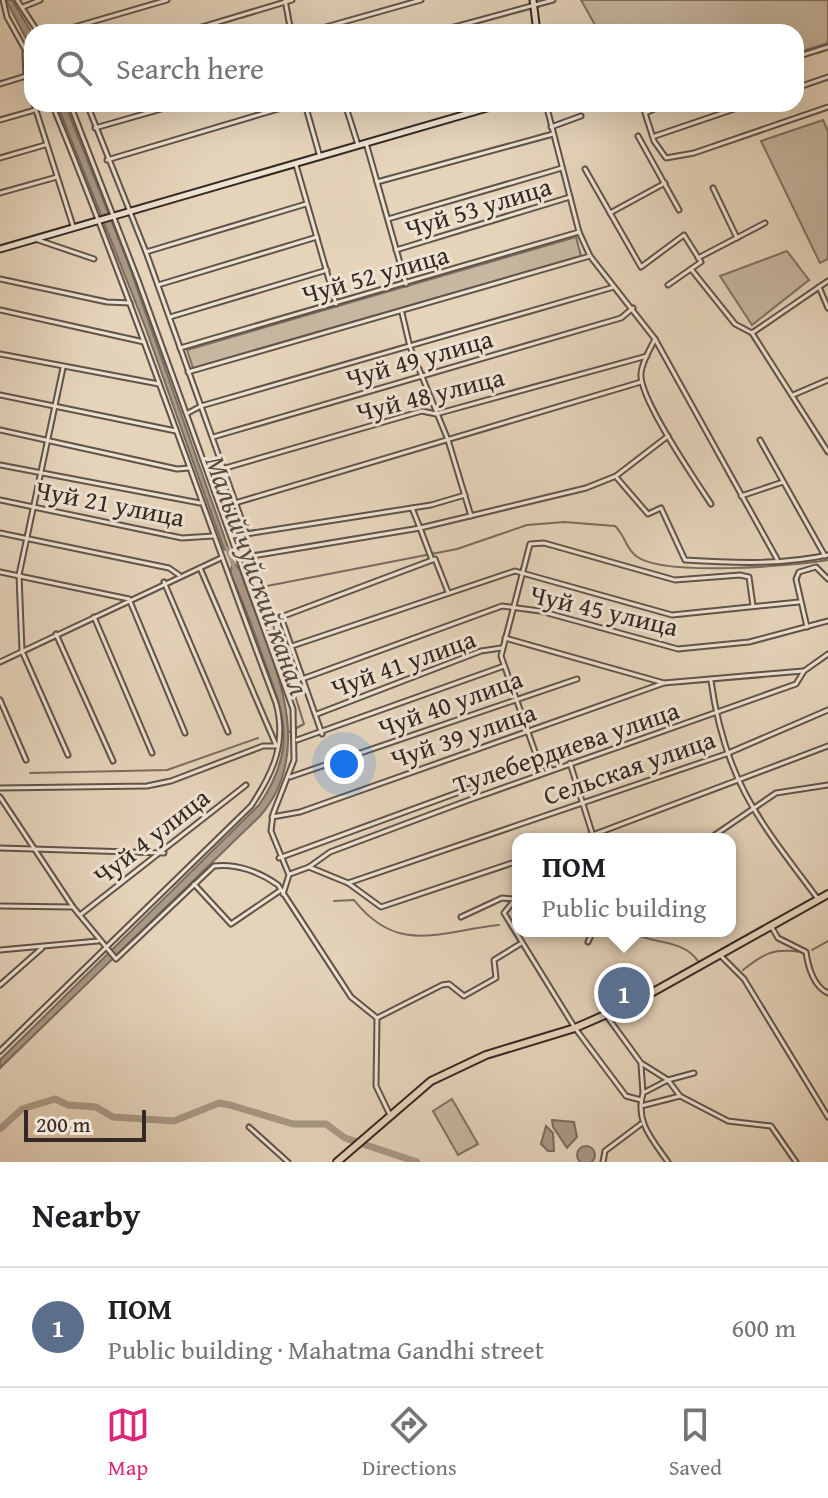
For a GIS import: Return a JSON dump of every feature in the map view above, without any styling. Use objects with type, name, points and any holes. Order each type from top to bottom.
[{"type":"main road","points":[[337,1162],[431,1081],[463,1065],[606,1015],[828,894]]},
{"type":"street","points":[[17,0],[33,24]]},
{"type":"street","points":[[23,7],[40,0]]},
{"type":"street","points":[[87,24],[167,0]]},
{"type":"street","points":[[211,24],[292,0]]},
{"type":"street","points":[[336,24],[421,0]]},
{"type":"street","points":[[462,24],[534,2],[553,0]]},
{"type":"street","points":[[285,1],[289,24]]},
{"type":"street","points":[[2,2],[24,47]]},
{"type":"street","points":[[534,2],[536,24]]},
{"type":"street","points":[[804,54],[828,47]]},
{"type":"street","points":[[0,84],[24,77]]},
{"type":"street","points":[[804,85],[828,77]]},
{"type":"street","points":[[647,112],[645,113],[664,156],[678,156],[828,107]]},
{"type":"street","points":[[0,120],[28,112]]},
{"type":"street","points":[[36,112],[74,227]]},
{"type":"street","points":[[0,1051],[251,806],[274,767],[282,733],[276,703],[200,503],[100,220],[55,112]]},
{"type":"street","points":[[73,112],[233,536],[293,709],[295,740],[289,777],[272,817],[271,831],[279,858],[289,875],[282,892],[231,924],[194,884]]},
{"type":"street","points":[[90,112],[146,252],[247,535]]},
{"type":"street","points":[[95,128],[151,112]]},
{"type":"street","points":[[107,160],[268,112]]},
{"type":"street","points":[[307,112],[320,157]]},
{"type":"street","points":[[348,112],[358,145]]},
{"type":"street","points":[[0,249],[473,112]]},
{"type":"street","points":[[548,112],[579,232],[590,256],[655,339],[777,559]]},
{"type":"street","points":[[655,136],[726,112]]},
{"type":"street","points":[[551,127],[581,116]]},
{"type":"street","points":[[377,182],[553,134]]},
{"type":"street","points":[[638,136],[679,210]]},
{"type":"street","points":[[366,143],[406,284]]},
{"type":"street","points":[[0,158],[45,145]]},
{"type":"street","points":[[296,164],[336,304]]},
{"type":"street","points":[[388,219],[562,168]]},
{"type":"street","points":[[585,169],[641,267],[684,235],[701,262],[668,285]]},
{"type":"street","points":[[0,193],[57,177]]},
{"type":"street","points":[[610,213],[665,183]]},
{"type":"street","points":[[713,188],[737,238]]},
{"type":"street","name":"Чуй 53 улица","points":[[396,250],[570,197]]},
{"type":"street","points":[[146,252],[306,204]]},
{"type":"street","points":[[698,258],[765,223]]},
{"type":"street","name":"Чуй 52 улица","points":[[180,348],[579,232]]},
{"type":"street","points":[[158,285],[317,237]]},
{"type":"street","points":[[34,239],[94,259]]},
{"type":"street","points":[[188,372],[402,313],[590,256]]},
{"type":"street","points":[[691,269],[735,324],[752,333],[827,450]]},
{"type":"street","points":[[169,317],[327,270]]},
{"type":"street","points":[[0,279],[107,302],[130,303]]},
{"type":"street","points":[[752,333],[828,281]]},
{"type":"street","points":[[187,413],[201,406],[614,287]]},
{"type":"street","points":[[819,287],[828,308]]},
{"type":"street","name":"Чуй 49 улица","points":[[212,437],[621,318],[633,308]]},
{"type":"street","points":[[0,310],[144,342]]},
{"type":"street","points":[[402,313],[410,347],[448,440],[471,516]]},
{"type":"street","points":[[655,339],[641,382],[668,436],[711,504]]},
{"type":"street","points":[[0,354],[159,384]]},
{"type":"street","name":"Чуй 48 улица","points":[[208,473],[422,411],[436,414],[647,356]]},
{"type":"street","points":[[63,368],[19,575],[22,651],[68,755]]},
{"type":"street","points":[[793,395],[828,380]]},
{"type":"street","points":[[235,503],[641,382]]},
{"type":"street","points":[[0,395],[176,431]]},
{"type":"street","points":[[0,430],[177,469],[189,468]]},
{"type":"street","points":[[240,558],[420,528],[586,488],[616,476],[668,436]]},
{"type":"street","points":[[616,476],[648,514],[661,508],[685,560],[731,563],[777,559],[801,561],[827,556],[760,440]]},
{"type":"street","points":[[0,465],[200,503]]},
{"type":"street","points":[[740,497],[783,482]]},
{"type":"street","points":[[233,536],[412,508],[465,495]]},
{"type":"street","name":"Чуй 21 улица","points":[[0,500],[182,538],[213,536]]},
{"type":"street","points":[[412,508],[432,560],[438,564],[447,594]]},
{"type":"street","points":[[0,533],[169,568],[179,575]]},
{"type":"street","points":[[240,536],[256,557]]},
{"type":"street","points":[[539,763],[504,666],[501,648],[530,544],[544,543],[675,580],[749,577],[753,606]]},
{"type":"street","points":[[0,662],[164,582],[221,558]]},
{"type":"street","points":[[322,734],[283,615],[432,560]]},
{"type":"street","points":[[807,627],[796,579],[799,572],[828,566]]},
{"type":"street","points":[[200,568],[278,747]]},
{"type":"street","points":[[818,568],[828,579]]},
{"type":"street","points":[[292,646],[515,571],[672,615],[799,602]]},
{"type":"street","points":[[0,572],[129,599]]},
{"type":"street","points":[[164,582],[228,732]]},
{"type":"street","points":[[129,599],[185,733]]},
{"type":"street","name":"Чуй 45 улица","points":[[302,679],[502,606],[678,649],[749,642],[828,621]]},
{"type":"street","points":[[94,617],[152,753]]},
{"type":"street","points":[[56,634],[113,761]]},
{"type":"street","name":"Чуй 41 улица","points":[[505,638],[664,683],[804,671]]},
{"type":"street","name":"Чуй 41 улица","points":[[317,714],[481,651],[501,648]]},
{"type":"street","name":"Тулебердиева улица","points":[[289,875],[309,867],[330,852],[552,769],[796,684],[804,671],[828,654]]},
{"type":"street","name":"Чуй 41 улица","points":[[295,740],[322,734],[504,666]]},
{"type":"street","name":"Чуй 40 улица","points":[[289,777],[577,679]]},
{"type":"street","points":[[711,681],[715,714],[726,754],[750,808],[818,899]]},
{"type":"street","name":"Чуй 39 улица","points":[[272,817],[300,812],[664,683]]},
{"type":"street","points":[[0,700],[26,760]]},
{"type":"street","name":"Сельская улица","points":[[348,883],[726,754],[828,710]]},
{"type":"street","points":[[0,788],[68,789],[171,781],[263,746],[278,747]]},
{"type":"street","points":[[605,833],[828,746]]},
{"type":"street","points":[[279,858],[539,763],[552,769]]},
{"type":"street","points":[[570,763],[593,833]]},
{"type":"street","name":"Чуй 4 улица","points":[[80,915],[164,853],[246,785]]},
{"type":"street","points":[[717,833],[776,793],[828,785]]},
{"type":"street","points":[[0,797],[33,851],[98,941],[115,958],[214,866],[226,864],[264,876],[282,892],[351,997],[377,1018]]},
{"type":"street","points":[[0,848],[164,853]]},
{"type":"street","points":[[309,867],[348,883],[381,907],[512,863]]},
{"type":"street","points":[[461,917],[502,898],[512,899]]},
{"type":"street","points":[[512,901],[504,913],[512,928]]},
{"type":"street","name":"Чуй 4 улица","points":[[0,906],[73,907]]},
{"type":"street","points":[[771,926],[778,938],[806,952],[808,967],[822,990],[828,993]]},
{"type":"street","points":[[516,937],[575,1028],[626,1096],[640,1103],[680,1096]]},
{"type":"street","points":[[588,942],[590,937]]},
{"type":"street","points":[[0,950],[98,941]]},
{"type":"street","points":[[377,1018],[442,985],[449,984],[464,996],[496,978],[494,960],[520,944]]},
{"type":"street","points":[[0,985],[42,948]]},
{"type":"street","points":[[720,955],[744,979],[828,1117]]},
{"type":"street","points":[[606,1015],[641,1063],[668,1080],[680,1096],[728,1121],[771,1126],[796,1162]]},
{"type":"street","points":[[377,1018],[376,1086],[390,1115]]},
{"type":"street","points":[[641,1063],[641,1124],[668,1162]]},
{"type":"street","points":[[643,1093],[668,1080],[694,1073]]},
{"type":"street","points":[[603,1162],[605,1151],[641,1124]]},
{"type":"street","points":[[249,1127],[288,1162]]},
{"type":"shaded area","points":[[6,0],[12,0],[27,24],[24,24],[24,35]]},
{"type":"shaded area","points":[[581,0],[828,0],[828,43],[804,50],[804,24],[594,24]]},
{"type":"shaded area","points":[[60,112],[68,112],[127,260],[230,553],[224,549],[146,329]]},
{"type":"shaded area","points":[[823,120],[828,131],[828,259],[820,263],[761,141]]},
{"type":"shaded area","points":[[576,237],[581,256],[193,368],[187,350]]},
{"type":"shaded area","points":[[787,251],[809,280],[752,325],[720,276]]},
{"type":"shaded area","points":[[233,562],[240,570],[283,694],[288,726],[287,757],[279,787],[261,815],[0,1068],[0,1060],[259,805],[271,785],[283,750],[282,716],[230,573]]},
{"type":"shaded area","points":[[452,1099],[478,1144],[458,1155],[433,1111]]},
{"type":"shaded area","points":[[552,1120],[574,1122],[577,1137],[567,1148],[553,1127]]},
{"type":"shaded area","points":[[546,1126],[553,1133],[554,1151],[548,1151],[541,1144]]},
{"type":"shaded area","points":[[586,1146],[594,1152],[590,1162],[582,1162],[577,1155]]},
{"type":"waterway","points":[[289,732],[304,724],[262,590],[267,586],[457,549],[527,525],[564,522],[615,526],[636,556],[672,566],[759,567],[828,560]]},
{"type":"waterway","name":"Малый чуйский канал","points":[[227,549],[234,567]]},
{"type":"waterway","points":[[30,773],[167,770],[258,738]]},
{"type":"waterway","points":[[334,901],[354,900],[370,917],[404,934],[421,936],[499,925]]},
{"type":"waterway","points":[[644,937],[675,945],[698,961]]},
{"type":"waterway","points":[[812,950],[828,941]]},
{"type":"waterway","points":[[743,970],[770,953],[801,952]]},
{"type":"waterway","points":[[0,1129],[22,1109],[55,1099],[68,1105],[96,1107],[113,1117],[174,1121],[219,1103],[293,1124],[326,1124],[345,1138],[417,1162]]},
{"type":"place","name":"ПОМ","points":[[624,993]]}]
